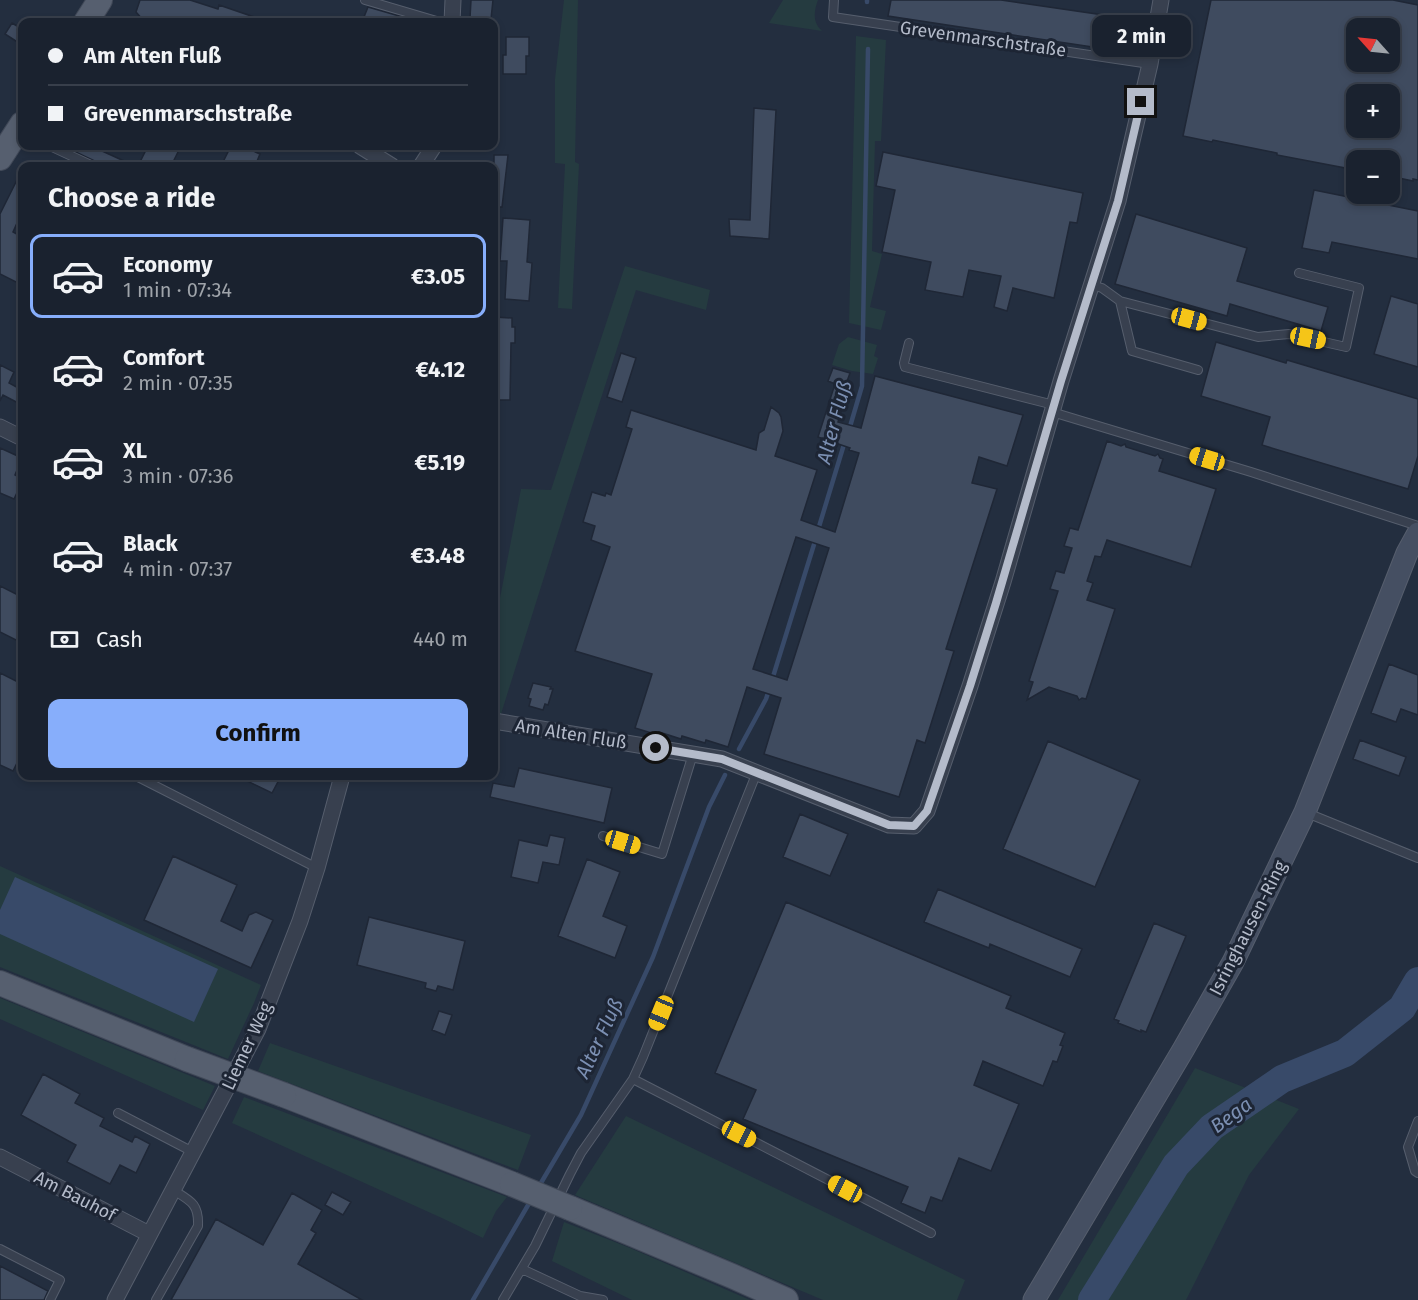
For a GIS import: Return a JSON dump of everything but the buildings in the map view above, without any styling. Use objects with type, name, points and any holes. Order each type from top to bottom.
[{"type":"main road","points":[[0,158],[18,133]]},
{"type":"main road","points":[[0,982],[187,1059],[512,1184],[786,1300]]},
{"type":"street","points":[[452,18],[453,0]]},
{"type":"street","points":[[1053,409],[1118,201],[1150,64],[1161,0]]},
{"type":"street","points":[[366,150],[386,162]]},
{"type":"street","name":"Am Alten Fluß","points":[[498,722],[722,759],[889,825],[914,826],[927,811],[970,686],[1053,409]]},
{"type":"street","points":[[0,427],[18,436]]},
{"type":"street","name":"Isringhausen-Ring","points":[[1034,1300],[1184,1050],[1233,962],[1305,812],[1407,553],[1418,534]]},
{"type":"street","name":"Liemer Weg","points":[[115,1300],[258,1029],[300,921],[341,780]]},
{"type":"street","name":"Am Bauhof","points":[[0,1158],[149,1234]]},
{"type":"lane","points":[[365,0],[426,18]]},
{"type":"lane","name":"Grevenmarschstraße","points":[[834,0],[833,17],[1150,64]]},
{"type":"lane","points":[[59,150],[84,162]]},
{"type":"lane","points":[[1091,285],[1102,288],[1120,301],[1258,337],[1289,334],[1346,347],[1359,288],[1299,273]]},
{"type":"lane","points":[[1120,301],[1132,351],[1198,370]]},
{"type":"lane","points":[[909,343],[905,367],[1053,409],[1418,526]]},
{"type":"lane","points":[[603,836],[662,854],[693,754]]},
{"type":"lane","points":[[502,1300],[546,1225],[581,1153],[633,1079],[757,772]]},
{"type":"lane","points":[[144,780],[317,868]]},
{"type":"lane","points":[[1305,812],[1418,858]]},
{"type":"lane","points":[[633,1079],[931,1233]]},
{"type":"lane","points":[[118,1113],[194,1152]]},
{"type":"lane","points":[[1418,1121],[1408,1147],[1415,1171],[1418,1173]]},
{"type":"lane","points":[[156,1300],[198,1226],[198,1213],[192,1202],[173,1190]]},
{"type":"lane","points":[[0,1249],[60,1280],[50,1300]]},
{"type":"lane","points":[[522,1269],[580,1296],[603,1300]]},
{"type":"green space","points":[[564,0],[578,0],[575,162],[579,164],[572,309],[558,308],[565,164],[555,163],[555,79]]},
{"type":"green space","points":[[783,0],[818,0],[815,16],[822,31],[769,23]]},
{"type":"green space","points":[[856,36],[886,40],[881,141],[875,141],[872,251],[882,254],[870,307],[886,311],[881,330],[849,323]]},
{"type":"green space","points":[[625,266],[710,290],[706,310],[636,290],[501,714],[498,714],[498,608],[521,489],[551,490]]},
{"type":"green space","points":[[848,337],[877,345],[874,356],[878,358],[873,374],[832,365],[839,344]]},
{"type":"green space","points":[[0,866],[261,985],[228,1059],[0,967]]},
{"type":"green space","points":[[0,998],[215,1086],[203,1110],[0,1019]]},
{"type":"green space","points":[[270,1043],[531,1135],[518,1170],[258,1071]]},
{"type":"green space","points":[[1195,1068],[1299,1109],[1249,1175],[1186,1300],[1058,1300]]},
{"type":"green space","points":[[244,1097],[507,1197],[496,1211],[483,1238],[232,1123]]},
{"type":"green space","points":[[626,1116],[965,1280],[957,1300],[823,1300],[575,1195]]},
{"type":"green space","points":[[564,1222],[750,1300],[632,1300],[552,1261]]},
{"type":"water","points":[[15,877],[218,969],[194,1022],[0,934],[0,910]]},
{"type":"waterway","name":"Alter Fluß","points":[[849,430],[862,386],[868,49]]},
{"type":"waterway","name":"Alter Fluß","points":[[818,530],[845,441]]},
{"type":"waterway","name":"Alter Fluß","points":[[772,680],[816,538]]},
{"type":"waterway","name":"Alter Fluß","points":[[739,749],[769,690]]},
{"type":"waterway","name":"Alter Fluß","points":[[538,1188],[581,1115],[653,957],[709,807],[725,775]]},
{"type":"waterway","name":"Bega","points":[[1092,1300],[1176,1165],[1212,1127],[1282,1079],[1345,1053],[1402,1008],[1418,981]]},
{"type":"waterway","name":"Alter Fluß","points":[[473,1300],[531,1200]]},
{"type":"route","points":[[656,748],[722,759],[889,825],[914,826],[927,811],[996,603],[1074,338],[1118,201],[1141,102]]}]
